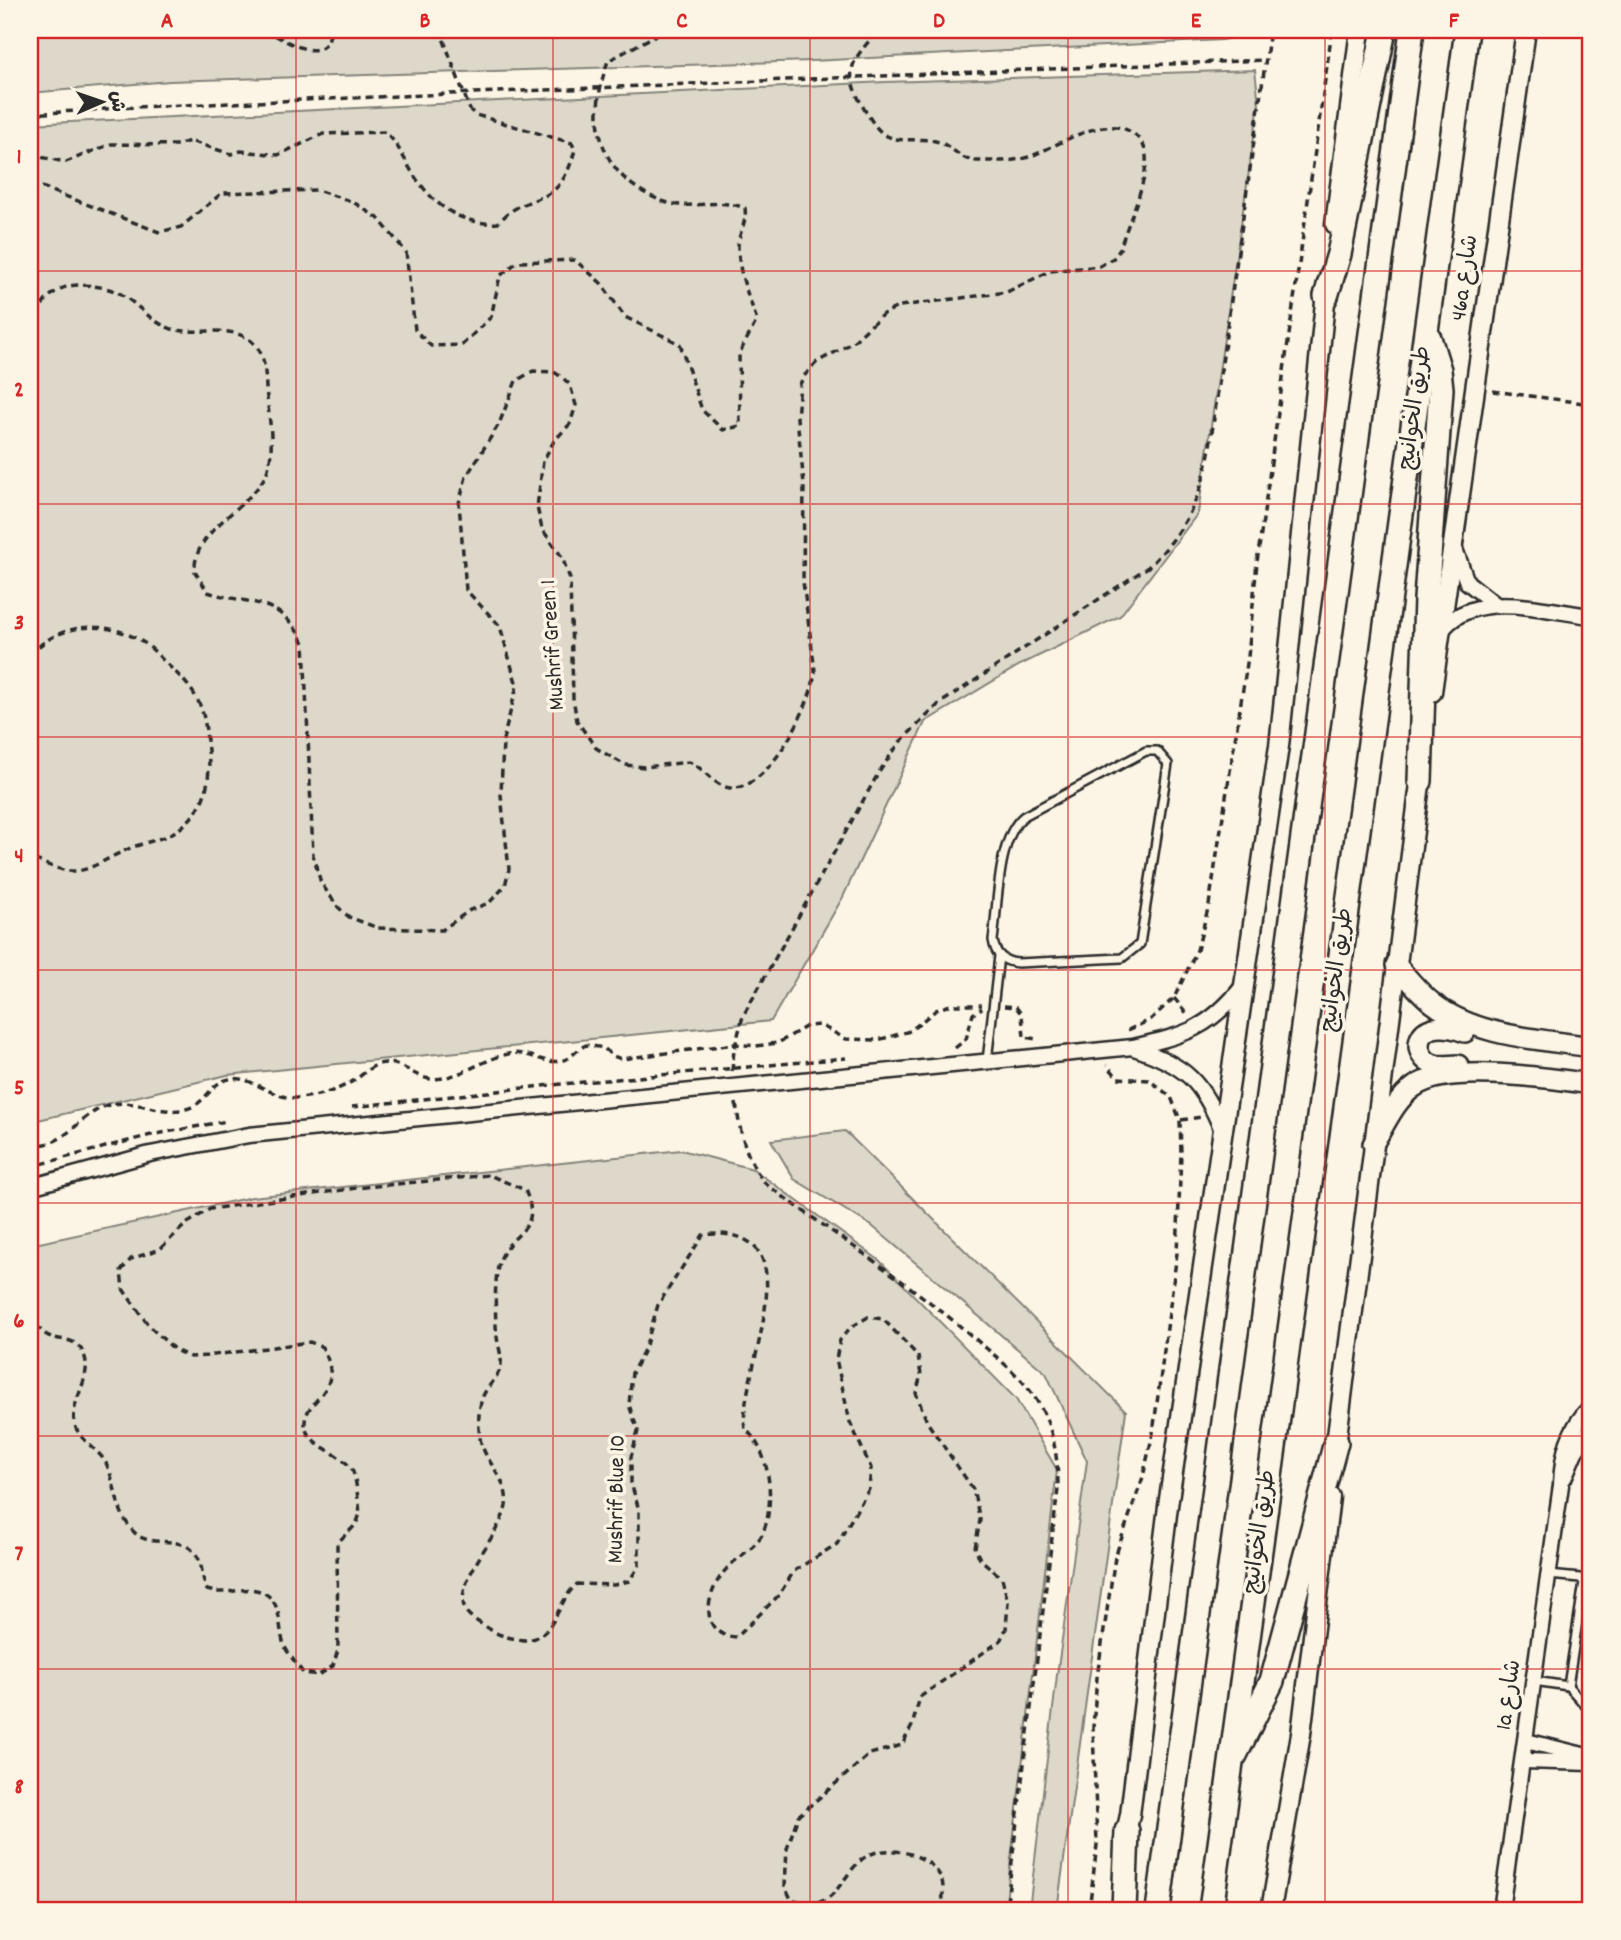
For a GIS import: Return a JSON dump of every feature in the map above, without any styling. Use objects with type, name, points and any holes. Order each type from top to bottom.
[{"type":"highway","points":[[1326,296],[1339,254],[1384,30]]},
{"type":"highway","points":[[1158,1910],[1412,30]]},
{"type":"highway","name":"طريق الخوانيج","points":[[1211,1910],[1467,30]]},
{"type":"highway","points":[[1420,781],[1426,599],[1441,388],[1435,353],[1427,333]]},
{"type":"highway","points":[[1230,1763],[1246,1737],[1272,1681],[1336,1442]]},
{"type":"highway","points":[[1124,1910],[1126,1831]]},
{"type":"main road","points":[[1396,965],[1433,1004],[1455,1018],[1514,1035],[1591,1048]]},
{"type":"main road","points":[[1504,1076],[1482,1066],[1434,1065],[1422,1056],[1419,1041],[1428,1028],[1435,1025],[1484,1038],[1514,1035]]},
{"type":"main road","points":[[1373,1144],[1401,1099],[1424,1080],[1468,1074],[1588,1087]]},
{"type":"street","points":[[1112,1910],[1126,1831],[1168,1506],[1287,682],[1326,296],[1360,30]]},
{"type":"street","name":"46a شارع","points":[[1271,1910],[1301,1734],[1420,781],[1526,30]]},
{"type":"street","name":"46a شارع","points":[[1453,534],[1457,559],[1468,582],[1495,604]]},
{"type":"street","points":[[1440,633],[1450,619],[1465,610],[1495,604],[1591,616]]},
{"type":"street","points":[[30,1187],[172,1149],[249,1135],[1133,1047],[1199,1028],[1221,1013],[1245,984]]},
{"type":"street","points":[[1133,1047],[1167,1059],[1187,1073],[1210,1101],[1223,1135]]},
{"type":"street","name":"1a شارع","points":[[1501,1910],[1524,1761],[1561,1485],[1562,1457],[1567,1440],[1590,1407]]},
{"type":"street","name":"1a شارع","points":[[1561,1485],[1575,1452],[1591,1427]]},
{"type":"street","points":[[1526,1741],[1591,1757]]},
{"type":"street","points":[[1524,1761],[1591,1763]]},
{"type":"lane","points":[[987,1061],[999,956],[993,940],[1006,843],[1012,827],[1024,816],[1146,751],[1162,754],[1167,770],[1143,936],[1135,950],[1122,958],[1039,962],[1011,962],[999,956]]},
{"type":"lane","points":[[1549,1575],[1580,1578],[1584,1581],[1568,1686]]},
{"type":"lane","points":[[1534,1681],[1568,1686],[1591,1707]]},
{"type":"path","points":[[265,30],[305,51],[318,50],[325,46],[331,30]]},
{"type":"path","points":[[30,155],[66,162],[111,144],[177,145],[190,141],[230,154],[241,151],[278,155],[323,134],[385,132],[393,139],[422,187],[459,218],[477,224],[498,223],[510,209],[550,195],[566,174],[575,150],[572,143],[476,115],[470,110],[466,93],[440,30]]},
{"type":"path","points":[[525,30],[549,36],[557,30]]},
{"type":"path","points":[[30,188],[38,186],[159,232],[181,226],[222,194],[232,192],[317,190],[354,202],[378,218],[406,253],[415,330],[431,346],[463,345],[491,317],[500,276],[517,262],[575,260],[601,284],[625,317],[680,344],[702,410],[723,429],[740,426],[740,354],[757,320],[740,270],[738,242],[747,221],[745,208],[731,202],[666,203],[620,176],[598,136],[599,87],[608,61],[656,35],[656,30]]},
{"type":"path","points":[[850,77],[855,58],[879,30]]},
{"type":"path","points":[[1125,1031],[1150,1020],[1174,998],[1197,950],[1209,905],[1248,657],[1259,550],[1332,30]]},
{"type":"path","points":[[30,114],[599,87],[1265,60]]},
{"type":"path","name":"Mushrif Green 1","points":[[30,327],[41,304],[54,291],[70,286],[100,287],[126,296],[163,326],[182,331],[238,334],[254,343],[260,350],[265,380],[269,465],[261,483],[199,549],[195,572],[208,592],[258,602],[276,611],[293,626],[304,643],[313,855],[321,883],[328,896],[349,917],[363,924],[378,928],[442,930],[470,910],[495,899],[505,886],[509,870],[501,795],[503,740],[517,686],[500,626],[466,590],[459,503],[466,477],[499,424],[516,381],[533,371],[554,372],[570,385],[575,395],[574,416],[554,441],[543,461],[537,507],[542,529],[562,557],[570,579],[574,710],[582,731],[596,748],[625,765],[644,767],[689,762],[723,787],[740,788],[755,781],[779,754],[794,730],[814,684],[815,671],[803,582],[804,484],[797,435],[797,401],[804,376],[817,362],[852,343],[891,309],[909,304],[1007,292],[1050,271],[1100,266],[1115,257],[1120,249],[1148,170],[1142,143],[1129,131],[1111,128],[1091,130],[1023,159],[972,161],[941,142],[895,139],[881,132],[854,92],[850,77]]},
{"type":"path","points":[[1475,388],[1591,404]]},
{"type":"path","points":[[30,655],[59,632],[83,628],[121,632],[144,643],[183,680],[199,703],[205,721],[210,768],[208,786],[200,804],[189,821],[173,833],[125,851],[89,870],[60,870],[30,857]]},
{"type":"path","points":[[30,1144],[42,1145],[62,1138],[106,1105],[137,1104],[172,1111],[187,1109],[203,1102],[220,1081],[234,1078],[247,1080],[279,1097],[299,1098],[343,1086],[377,1064],[392,1062],[430,1079],[471,1070],[495,1057],[512,1053],[525,1052],[558,1062],[569,1059],[586,1045],[604,1048],[621,1059],[735,1044],[756,1046],[778,1043],[807,1026],[820,1025],[846,1039],[878,1040],[910,1031],[936,1010],[950,1005],[1016,1007],[1022,1015],[1024,1037],[1049,1039]]},
{"type":"path","points":[[1089,1910],[1097,1845],[1093,1727],[1097,1677],[1115,1557],[1143,1477],[1153,1433],[1177,1254],[1181,1153],[1181,1120],[1171,1097],[1149,1080],[1118,1078],[1108,1066],[1105,1050]]},
{"type":"path","name":"Mushrif Blue 10","points":[[30,1315],[41,1331],[49,1337],[69,1339],[81,1349],[85,1385],[75,1403],[74,1421],[79,1434],[105,1462],[116,1503],[134,1533],[147,1541],[184,1544],[199,1559],[201,1579],[207,1590],[222,1595],[253,1589],[268,1594],[278,1608],[284,1646],[303,1673],[319,1675],[333,1666],[338,1650],[337,1545],[355,1525],[360,1509],[353,1472],[341,1458],[309,1436],[304,1425],[307,1412],[328,1386],[330,1361],[322,1347],[310,1342],[190,1357],[176,1350],[149,1326],[123,1289],[121,1272],[131,1259],[160,1249],[186,1224],[210,1209],[356,1188],[489,1175],[525,1190],[533,1209],[529,1223],[499,1263],[496,1334],[501,1364],[495,1381],[483,1394],[478,1419],[481,1441],[504,1483],[506,1504],[502,1521],[463,1588],[462,1603],[468,1614],[499,1635],[524,1640],[542,1636],[557,1618],[569,1590],[577,1584],[614,1585],[629,1581],[639,1566],[639,1510],[631,1483],[631,1457],[638,1431],[629,1405],[632,1373],[645,1348],[658,1305],[703,1235],[723,1233],[748,1243],[761,1254],[767,1274],[757,1362],[743,1417],[745,1429],[754,1437],[762,1457],[769,1488],[767,1510],[764,1531],[722,1574],[712,1598],[708,1618],[713,1629],[723,1637],[737,1637],[779,1595],[794,1571],[838,1544],[862,1507],[869,1489],[870,1468],[850,1422],[836,1359],[840,1340],[850,1328],[868,1317],[883,1320],[918,1356],[921,1375],[916,1393],[927,1422],[973,1489],[980,1520],[975,1548],[980,1559],[1002,1578],[1008,1602],[1006,1629],[1000,1641],[920,1697],[912,1726],[902,1745],[870,1754],[798,1816],[787,1849],[785,1886],[791,1899],[810,1904],[828,1899],[851,1870],[874,1853],[907,1853],[931,1863],[942,1880],[942,1910]]},
{"type":"shaded area","points":[[30,30],[1262,30],[1222,40],[812,61],[170,81],[30,93]]},
{"type":"shaded area","points":[[1255,70],[1259,104],[1198,513],[1120,616],[1020,665],[925,722],[843,897],[771,1021],[227,1075],[30,1122],[30,124],[885,82]]},
{"type":"shaded area","points":[[845,1131],[1126,1411],[1057,1910],[1029,1910],[1057,1675],[1087,1461],[1046,1373],[872,1226],[794,1179],[771,1140]]},
{"type":"shaded area","points":[[681,1150],[753,1169],[879,1260],[1016,1399],[1057,1470],[1005,1910],[30,1910],[30,1245],[252,1197]]}]
